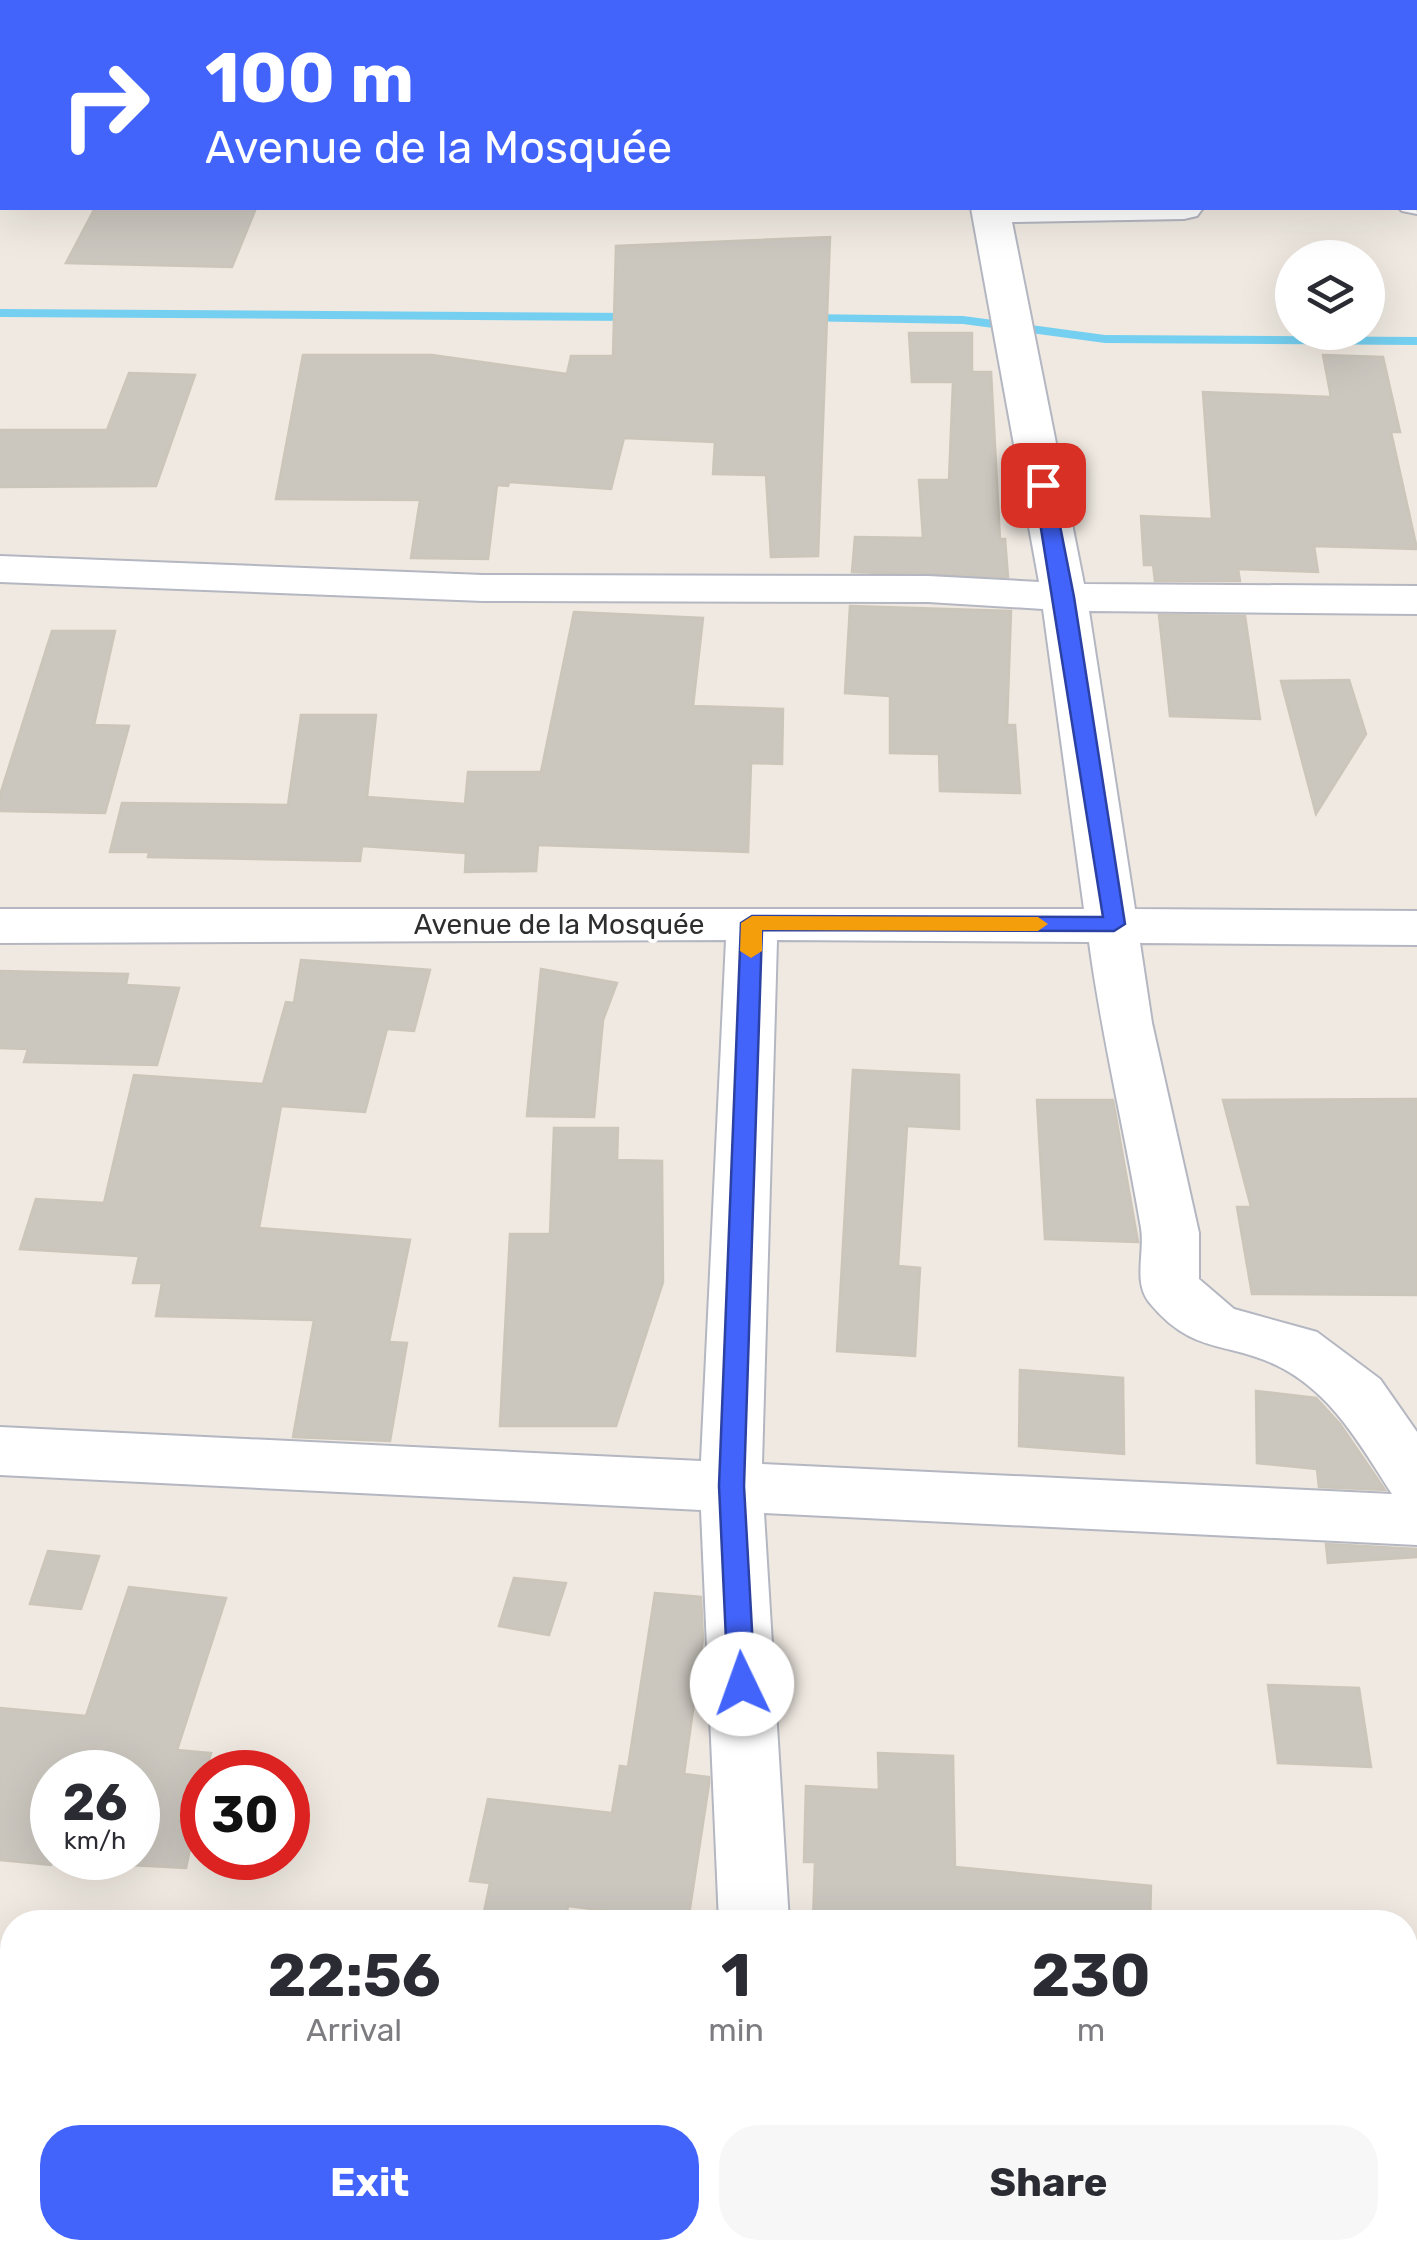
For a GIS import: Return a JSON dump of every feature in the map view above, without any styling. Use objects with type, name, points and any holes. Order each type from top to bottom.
[{"type":"street","points":[[990,210],[1064,597],[1126,1024],[1171,1233],[1170,1287],[1215,1326],[1296,1348],[1359,1396],[1417,1481]]},
{"type":"street","points":[[0,569],[483,588],[928,590],[1064,597],[1417,600]]},
{"type":"street","points":[[752,923],[732,1486],[753,1910]]},
{"type":"street","name":"Avenue de la Mosquée","points":[[0,926],[752,923],[1417,928]]},
{"type":"street","points":[[0,1451],[1417,1520]]},
{"type":"building","points":[[94,210],[255,210],[232,267],[66,263]]},
{"type":"building","points":[[830,237],[818,556],[771,557],[766,475],[713,474],[715,442],[624,438],[611,489],[509,482],[508,486],[497,485],[488,559],[411,558],[420,500],[276,499],[303,355],[432,355],[567,374],[571,356],[613,356],[616,246]]},
{"type":"building","points":[[909,333],[972,333],[972,372],[991,372],[1000,539],[1005,539],[1008,577],[852,572],[855,537],[923,538],[919,480],[949,480],[953,382],[912,382]]},
{"type":"building","points":[[1323,355],[1383,357],[1400,432],[1391,432],[1417,549],[1314,546],[1318,572],[1238,569],[1240,581],[1155,581],[1153,565],[1144,565],[1141,516],[1212,519],[1203,392],[1331,397]]},
{"type":"building","points":[[129,373],[195,375],[156,486],[0,487],[0,430],[107,430]]},
{"type":"building","points":[[850,606],[1011,611],[1007,725],[1015,725],[1020,793],[940,791],[939,754],[890,753],[890,696],[845,693]]},
{"type":"building","points":[[574,612],[703,618],[693,706],[783,709],[782,764],[751,763],[748,852],[538,845],[536,871],[465,872],[466,853],[362,846],[360,861],[148,857],[149,852],[110,852],[122,803],[288,805],[301,715],[376,715],[367,797],[465,804],[468,772],[541,772]]},
{"type":"building","points":[[1159,615],[1245,616],[1260,719],[1170,716]]},
{"type":"building","points":[[52,631],[115,631],[94,725],[129,726],[105,813],[0,811],[0,795]]},
{"type":"building","points":[[1349,680],[1366,734],[1316,814],[1281,681]]},
{"type":"building","points":[[301,960],[430,970],[414,1031],[387,1029],[365,1112],[281,1106],[259,1228],[410,1240],[389,1342],[407,1343],[390,1441],[293,1437],[314,1320],[156,1316],[162,1283],[133,1283],[139,1256],[20,1249],[36,1199],[104,1203],[134,1075],[263,1084],[286,1002],[294,1003]]},
{"type":"building","points":[[541,969],[617,983],[603,1020],[594,1117],[527,1116]]},
{"type":"building","points":[[0,971],[128,974],[126,985],[179,988],[157,1065],[24,1062],[28,1049],[0,1048]]},
{"type":"building","points":[[853,1070],[959,1075],[959,1129],[907,1126],[898,1266],[920,1268],[915,1356],[837,1351]]},
{"type":"building","points":[[1417,1099],[1417,1295],[1252,1294],[1237,1207],[1251,1207],[1223,1100]]},
{"type":"building","points":[[1037,1100],[1113,1100],[1138,1242],[1045,1239]]},
{"type":"building","points":[[554,1128],[618,1128],[617,1160],[662,1161],[663,1282],[616,1426],[500,1426],[510,1234],[550,1234]]},
{"type":"building","points":[[1020,1370],[1123,1378],[1124,1454],[1019,1446]]},
{"type":"building","points":[[1256,1391],[1316,1398],[1340,1424],[1385,1490],[1319,1487],[1317,1469],[1257,1463]]},
{"type":"building","points":[[1326,1544],[1417,1549],[1417,1557],[1328,1563]]},
{"type":"building","points":[[48,1551],[99,1556],[81,1609],[30,1604]]},
{"type":"building","points":[[514,1578],[566,1583],[549,1635],[499,1626]]},
{"type":"building","points":[[129,1587],[226,1598],[177,1750],[180,1868],[160,1867],[160,1750],[30,1750],[30,1863],[0,1860],[0,1708],[86,1716]]},
{"type":"building","points":[[655,1593],[701,1597],[703,1639],[684,1774],[709,1777],[709,1784],[690,1910],[568,1906],[567,1910],[484,1910],[490,1883],[470,1881],[488,1799],[612,1813],[620,1766],[628,1767]]},
{"type":"building","points":[[1268,1685],[1359,1688],[1371,1767],[1278,1763]]},
{"type":"building","points":[[878,1753],[953,1756],[955,1867],[1151,1886],[1150,1910],[813,1910],[815,1862],[804,1862],[806,1786],[879,1790]]},
{"type":"waterway","points":[[0,313],[638,317]]},
{"type":"waterway","points":[[802,318],[963,320],[1105,339],[1417,341]]},
{"type":"slow traffic","points":[[751,951],[752,923],[1038,924]]},
{"type":"route","points":[[742,1684],[732,1486],[752,923],[1114,924],[1043,485]]}]
